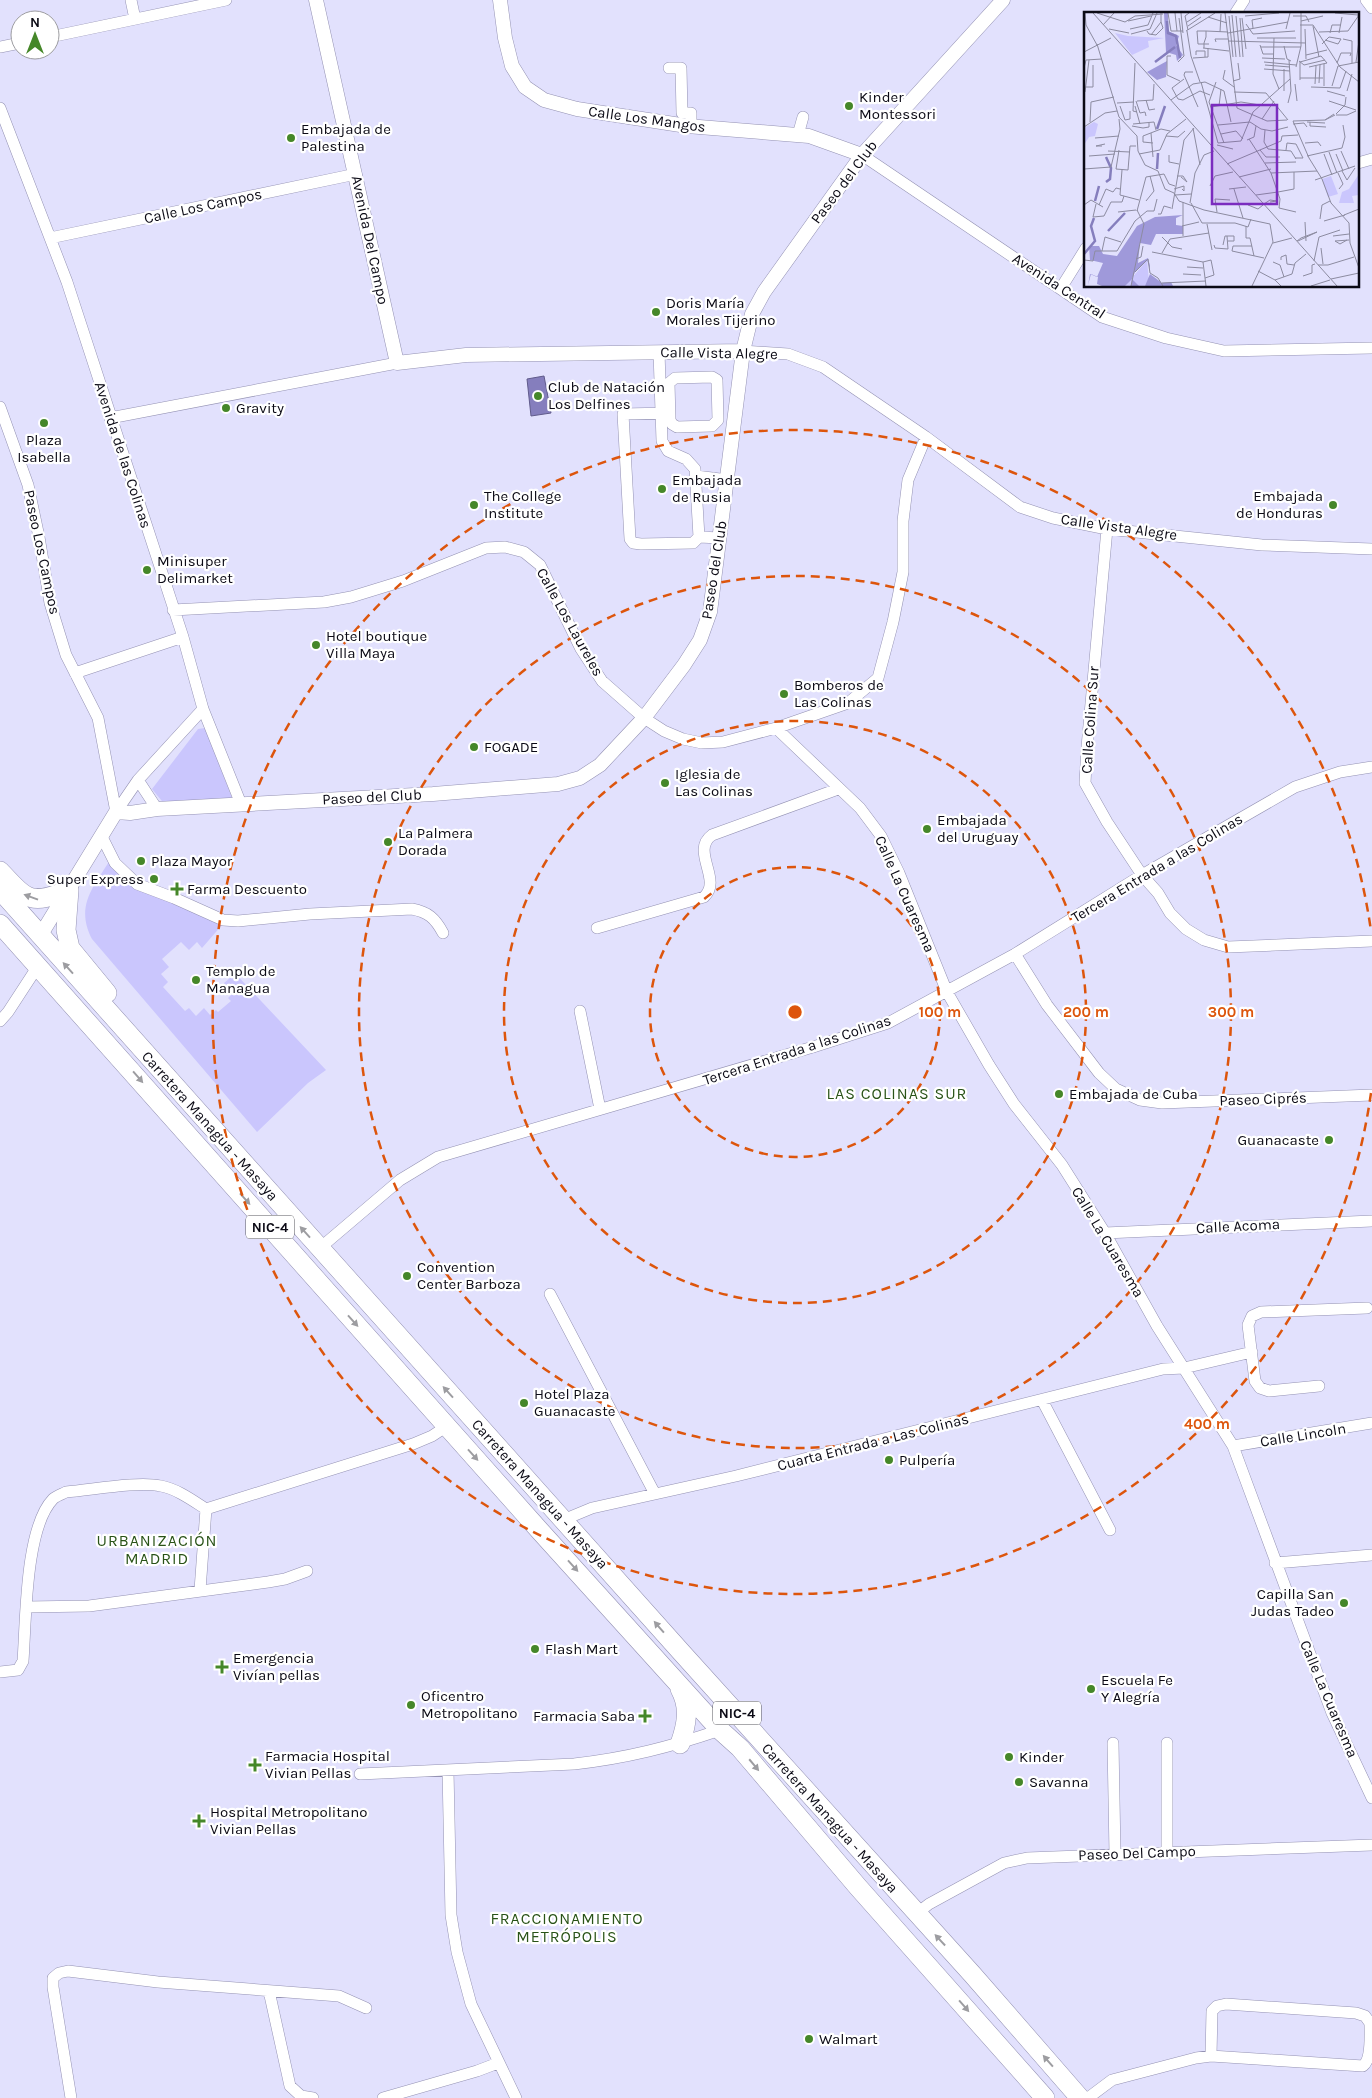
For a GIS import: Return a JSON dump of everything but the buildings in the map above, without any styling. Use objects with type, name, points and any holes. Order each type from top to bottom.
[{"type":"highway","points":[[0,871],[19,891],[29,898],[37,900],[69,890],[66,930],[70,948],[118,1007],[138,1046]]},
{"type":"highway","name":"Carretera Managua - Masaya","points":[[0,890],[1080,2098]]},
{"type":"highway","points":[[0,912],[22,934],[32,937],[40,936],[38,950],[40,956],[101,1026],[113,1049]]},
{"type":"highway","name":"Carretera Managua - Masaya","points":[[0,924],[720,1730],[740,1748],[858,1887],[1045,2098]]},
{"type":"highway","points":[[682,1653],[691,1669],[714,1700],[721,1714],[720,1730],[736,1731],[755,1741],[776,1764],[786,1768]]},
{"type":"highway","points":[[676,1681],[686,1699],[687,1711],[686,1727],[680,1744]]},
{"type":"highway","points":[[858,1887],[873,1892],[879,1889],[881,1884],[879,1872]]},
{"type":"highway","points":[[886,1917],[886,1900],[891,1897],[901,1898]]},
{"type":"street","points":[[131,0],[135,19]]},
{"type":"street","points":[[60,35],[226,0]]},
{"type":"street","name":"Avenida Del Campo","points":[[316,0],[397,363]]},
{"type":"street","name":"Calle Los Mangos","points":[[500,0],[505,38],[512,66],[525,86],[544,100],[578,109],[691,127],[798,135],[823,140],[862,155]]},
{"type":"street","name":"Paseo del Club","points":[[116,812],[130,813],[157,809],[433,794],[558,784],[580,778],[600,765],[644,718],[684,665],[700,640],[710,612],[743,351],[752,314],[764,292],[862,155],[1003,0]]},
{"type":"street","points":[[1236,12],[1244,0]]},
{"type":"street","points":[[1366,0],[1372,8]]},
{"type":"street","points":[[669,68],[680,68],[682,113],[691,113],[691,127]]},
{"type":"street","name":"Avenida de las Colinas","points":[[0,108],[67,282],[183,638],[203,709],[240,804]]},
{"type":"street","points":[[798,135],[803,117]]},
{"type":"street","name":"Avenida Central","points":[[862,155],[1102,317],[1166,338],[1224,351],[1372,348]]},
{"type":"street","name":"Calle Los Campos","points":[[50,238],[356,174]]},
{"type":"street","points":[[1060,288],[1084,251]]},
{"type":"street","name":"Calle Vista Alegre","points":[[110,418],[397,363],[466,355],[743,351],[788,354],[823,367],[926,437],[1020,507],[1053,518],[1107,529],[1262,545],[1372,549]]},
{"type":"street","points":[[659,352],[665,413],[672,424],[677,427],[712,426],[715,424],[718,420],[717,380],[712,377],[675,378],[669,383],[665,413],[662,441],[668,451],[692,464],[696,469],[699,537]]},
{"type":"street","name":"Paseo Los Campos","points":[[0,407],[28,485],[50,603],[66,654],[98,718],[116,812]]},
{"type":"street","points":[[665,413],[623,414],[630,539],[641,544],[693,543],[699,537],[720,538]]},
{"type":"street","name":"Calle Los Laureles","points":[[173,610],[324,602],[351,597],[403,581],[486,548],[505,546],[524,552],[540,565],[581,649],[602,681],[644,718],[664,731],[683,739],[702,743],[723,742],[776,728],[848,703],[878,678],[893,622],[903,572],[903,521],[908,480],[926,437]]},
{"type":"street","points":[[696,476],[728,480]]},
{"type":"street","name":"Calle Colina Sur","points":[[1107,529],[1085,783],[1107,822],[1142,875],[1158,893],[1170,913],[1186,929],[1204,940],[1228,947],[1372,941]]},
{"type":"street","points":[[75,673],[183,638]]},
{"type":"street","points":[[40,936],[116,812],[138,780],[203,709]]},
{"type":"street","name":"Calle La Cuaresma","points":[[776,728],[860,808],[881,836],[900,873],[947,992],[989,1066],[1014,1104],[1062,1165],[1233,1446],[1332,1713],[1372,1798]]},
{"type":"street","name":"Tercera Entrada a las Colinas","points":[[320,1248],[400,1180],[438,1157],[814,1047],[888,1023],[1015,954],[1142,875],[1296,787],[1340,772],[1372,767]]},
{"type":"street","points":[[138,780],[157,809]]},
{"type":"street","points":[[597,928],[704,897],[708,893],[711,883],[704,852],[707,838],[838,789]]},
{"type":"street","points":[[101,836],[115,863],[137,884],[223,920],[238,921],[310,914],[412,909],[424,911],[435,920],[443,933]]},
{"type":"street","name":"Paseo Ciprés","points":[[1015,954],[1047,1005],[1099,1073],[1116,1089],[1140,1100],[1162,1103],[1372,1095]]},
{"type":"street","points":[[0,1021],[38,966]]},
{"type":"street","points":[[580,1011],[600,1109]]},
{"type":"street","name":"Calle Acoma","points":[[1105,1234],[1372,1221]]},
{"type":"street","points":[[550,1294],[655,1494]]},
{"type":"street","points":[[1319,1386],[1269,1391],[1260,1388],[1255,1381],[1248,1325],[1252,1316],[1261,1312],[1367,1308]]},
{"type":"street","name":"Cuarta Entrada a Las Colinas","points":[[562,1520],[592,1508],[736,1476],[1163,1369],[1184,1368],[1252,1352]]},
{"type":"street","points":[[1042,1400],[1110,1530]]},
{"type":"street","name":"Calle Lincoln","points":[[1233,1446],[1372,1423]]},
{"type":"street","points":[[0,1672],[18,1670],[23,1661],[31,1560],[35,1535],[46,1507],[54,1497],[66,1492],[148,1485],[162,1486],[175,1490],[206,1509],[413,1444],[432,1436],[447,1426]]},
{"type":"street","points":[[200,1590],[206,1509]]},
{"type":"street","points":[[1275,1563],[1372,1555]]},
{"type":"street","points":[[27,1607],[89,1606],[277,1581],[307,1571]]},
{"type":"street","points":[[360,1774],[607,1760],[680,1744],[720,1730]]},
{"type":"street","points":[[1113,1743],[1115,1854]]},
{"type":"street","points":[[1166,1743],[1167,1852]]},
{"type":"street","points":[[448,1770],[453,1932],[471,2004],[516,2098]]},
{"type":"street","name":"Paseo Del Campo","points":[[916,1914],[929,1904],[1004,1863],[1027,1858],[1372,1845]]},
{"type":"street","points":[[71,2098],[52,1987],[54,1978],[59,1973],[68,1971],[158,1982],[339,1996],[366,2008]]},
{"type":"street","points":[[269,1991],[290,2086],[301,2096],[313,2098]]},
{"type":"street","points":[[1088,2098],[1112,2080],[1196,2058],[1211,2056],[1363,2066],[1367,2064],[1370,2058],[1370,2023],[1365,2016],[1356,2013],[1226,2004],[1217,2006],[1212,2011],[1211,2056]]},
{"type":"street","points":[[383,2098],[477,2071],[498,2063]]},
{"type":"shaded area","name":"Club de Natación Los Delfines","points":[[544,376],[551,413],[531,416],[527,379]]},
{"type":"shaded area","points":[[205,728],[232,798],[226,806],[166,806],[152,789],[198,729]]},
{"type":"shaded area","points":[[110,860],[131,882],[222,925],[202,948],[197,942],[189,950],[181,942],[162,959],[169,967],[161,974],[168,982],[163,987],[185,1011],[189,1008],[196,1016],[204,1008],[210,1015],[216,1010],[218,1012],[231,1001],[228,998],[233,993],[224,983],[230,978],[225,972],[230,968],[326,1070],[308,1083],[257,1132],[92,939],[85,917],[88,898]]},
{"type":"place","name":"Kinder Montessori","points":[[849,106]]},
{"type":"place","name":"Embajada de Palestina","points":[[291,138]]},
{"type":"place","name":"Doris María Morales Tijerino","points":[[656,312]]},
{"type":"place","name":"Club de Natación Los Delfines","points":[[538,396]]},
{"type":"place","name":"Gravity","points":[[226,408]]},
{"type":"place","name":"Plaza Isabella","points":[[44,423]]},
{"type":"place","name":"Embajada de Rusia","points":[[662,489]]},
{"type":"place","name":"The College Institute","points":[[474,505]]},
{"type":"place","name":"Embajada de Honduras","points":[[1333,505]]},
{"type":"place","name":"Minisuper Delimarket","points":[[147,570]]},
{"type":"place","name":"Hotel boutique Villa Maya","points":[[316,645]]},
{"type":"place","name":"Bomberos de Las Colinas","points":[[784,694]]},
{"type":"place","name":"FOGADE","points":[[474,747]]},
{"type":"place","name":"Iglesia de Las Colinas","points":[[665,783]]},
{"type":"place","name":"Embajada del Uruguay","points":[[927,829]]},
{"type":"place","name":"La Palmera Dorada","points":[[388,842]]},
{"type":"place","name":"Plaza Mayor","points":[[141,861]]},
{"type":"place","name":"Super Express","points":[[154,879]]},
{"type":"place","name":"Farma Descuento","points":[[177,889]]},
{"type":"place","name":"Templo de Managua","points":[[196,980]]},
{"type":"place","name":"Embajada de Cuba","points":[[1059,1094]]},
{"type":"place","name":"Guanacaste","points":[[1329,1140]]},
{"type":"place","name":"Convention Center Barboza","points":[[407,1276]]},
{"type":"place","name":"Hotel Plaza Guanacaste","points":[[524,1403]]},
{"type":"place","name":"Pulpería","points":[[889,1460]]},
{"type":"place","name":"Capilla San Judas Tadeo","points":[[1344,1603]]},
{"type":"place","name":"Flash Mart","points":[[535,1649]]},
{"type":"place","name":"Emergencia Vivían pellas","points":[[222,1667]]},
{"type":"place","name":"Escuela Fe Y Alegría","points":[[1091,1689]]},
{"type":"place","name":"Oficentro Metropolitano","points":[[411,1705]]},
{"type":"place","name":"Farmacia Saba","points":[[645,1716]]},
{"type":"place","name":"Kinder","points":[[1009,1757]]},
{"type":"place","name":"Farmacia Hospital Vivian Pellas","points":[[255,1765]]},
{"type":"place","name":"Savanna","points":[[1019,1782]]},
{"type":"place","name":"Hospital Metropolitano Vivian Pellas","points":[[199,1821]]},
{"type":"place","name":"Walmart","points":[[809,2039]]},
{"type":"district","name":"LAS COLINAS SUR","points":[[897,1093]]},
{"type":"district","name":"URBANIZACIÓN MADRID","points":[[157,1549]]},
{"type":"district","name":"FRACCIONAMIENTO METRÓPOLIS","points":[[567,1927]]}]
